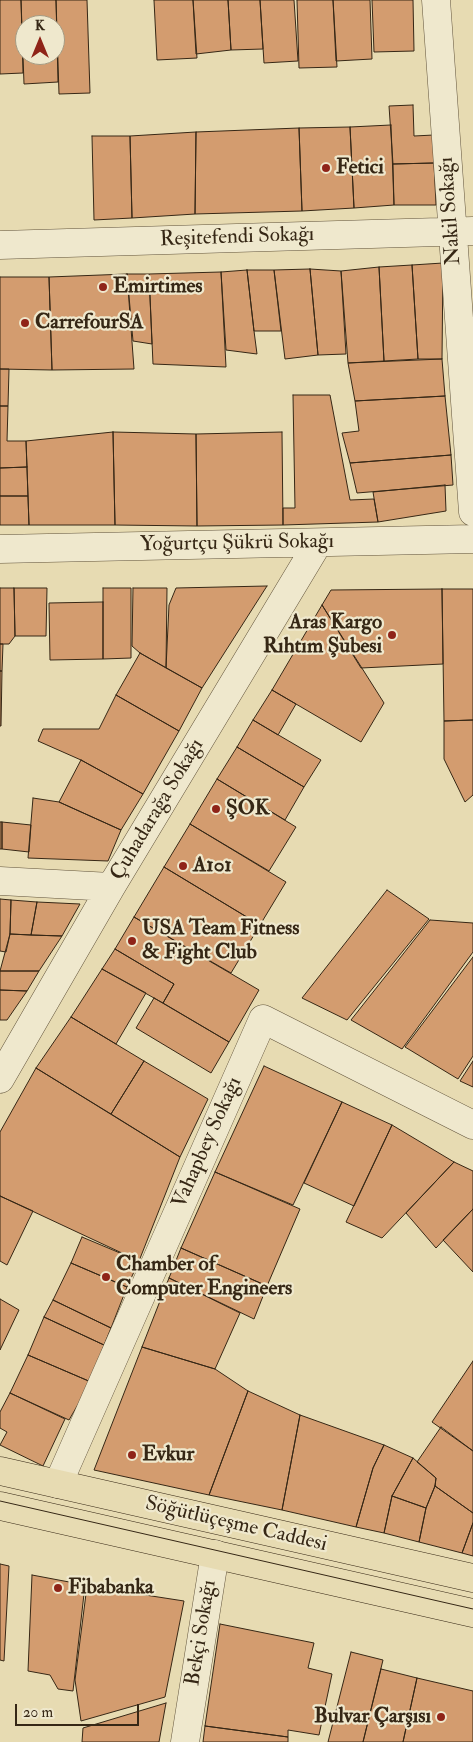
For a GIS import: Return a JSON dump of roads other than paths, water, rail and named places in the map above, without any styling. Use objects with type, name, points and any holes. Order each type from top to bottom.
[{"type":"main road","name":"Söğütlüçeşme Caddesi","points":[[0,1471],[473,1578]]},
{"type":"main road","name":"Söğütlüçeşme Caddesi","points":[[0,1506],[473,1613]]},
{"type":"street","name":"Nakil Sokağı","points":[[436,0],[463,232],[473,512]]},
{"type":"street","name":"Reşitefendi Sokağı","points":[[0,245],[463,232]]},
{"type":"street","name":"Yoğurtçu Şükrü Sokağı","points":[[0,549],[473,539]]},
{"type":"street","name":"Çuhadarağa Sokağı","points":[[0,1079],[111,887],[318,542]]},
{"type":"street","points":[[0,881],[111,887]]},
{"type":"street","name":"Vahapbey Sokağı","points":[[58,1484],[262,1018],[473,1125]]},
{"type":"street","name":"Bekçi Sokağı","points":[[185,1742],[215,1554]]},
{"type":"tram line","points":[[0,1501],[473,1609]]},
{"type":"place","name":"Fetici","points":[[326,168]]},
{"type":"place","name":"Emirtimes","points":[[103,287]]},
{"type":"place","name":"CarrefourSA","points":[[25,323]]},
{"type":"place","name":"Aras Kargo Rıhtım Şubesi","points":[[392,635]]},
{"type":"place","name":"ŞOK","points":[[216,809]]},
{"type":"place","name":"A101","points":[[183,866]]},
{"type":"place","name":"USA Team Fitness & Fight Club","points":[[132,941]]},
{"type":"place","name":"Chamber of Computer Engineers","points":[[106,1277]]},
{"type":"place","name":"Evkur","points":[[132,1455]]},
{"type":"place","name":"Fibabanka","points":[[58,1588]]},
{"type":"place","name":"Bulvar Çarşısı","points":[[441,1717]]}]
